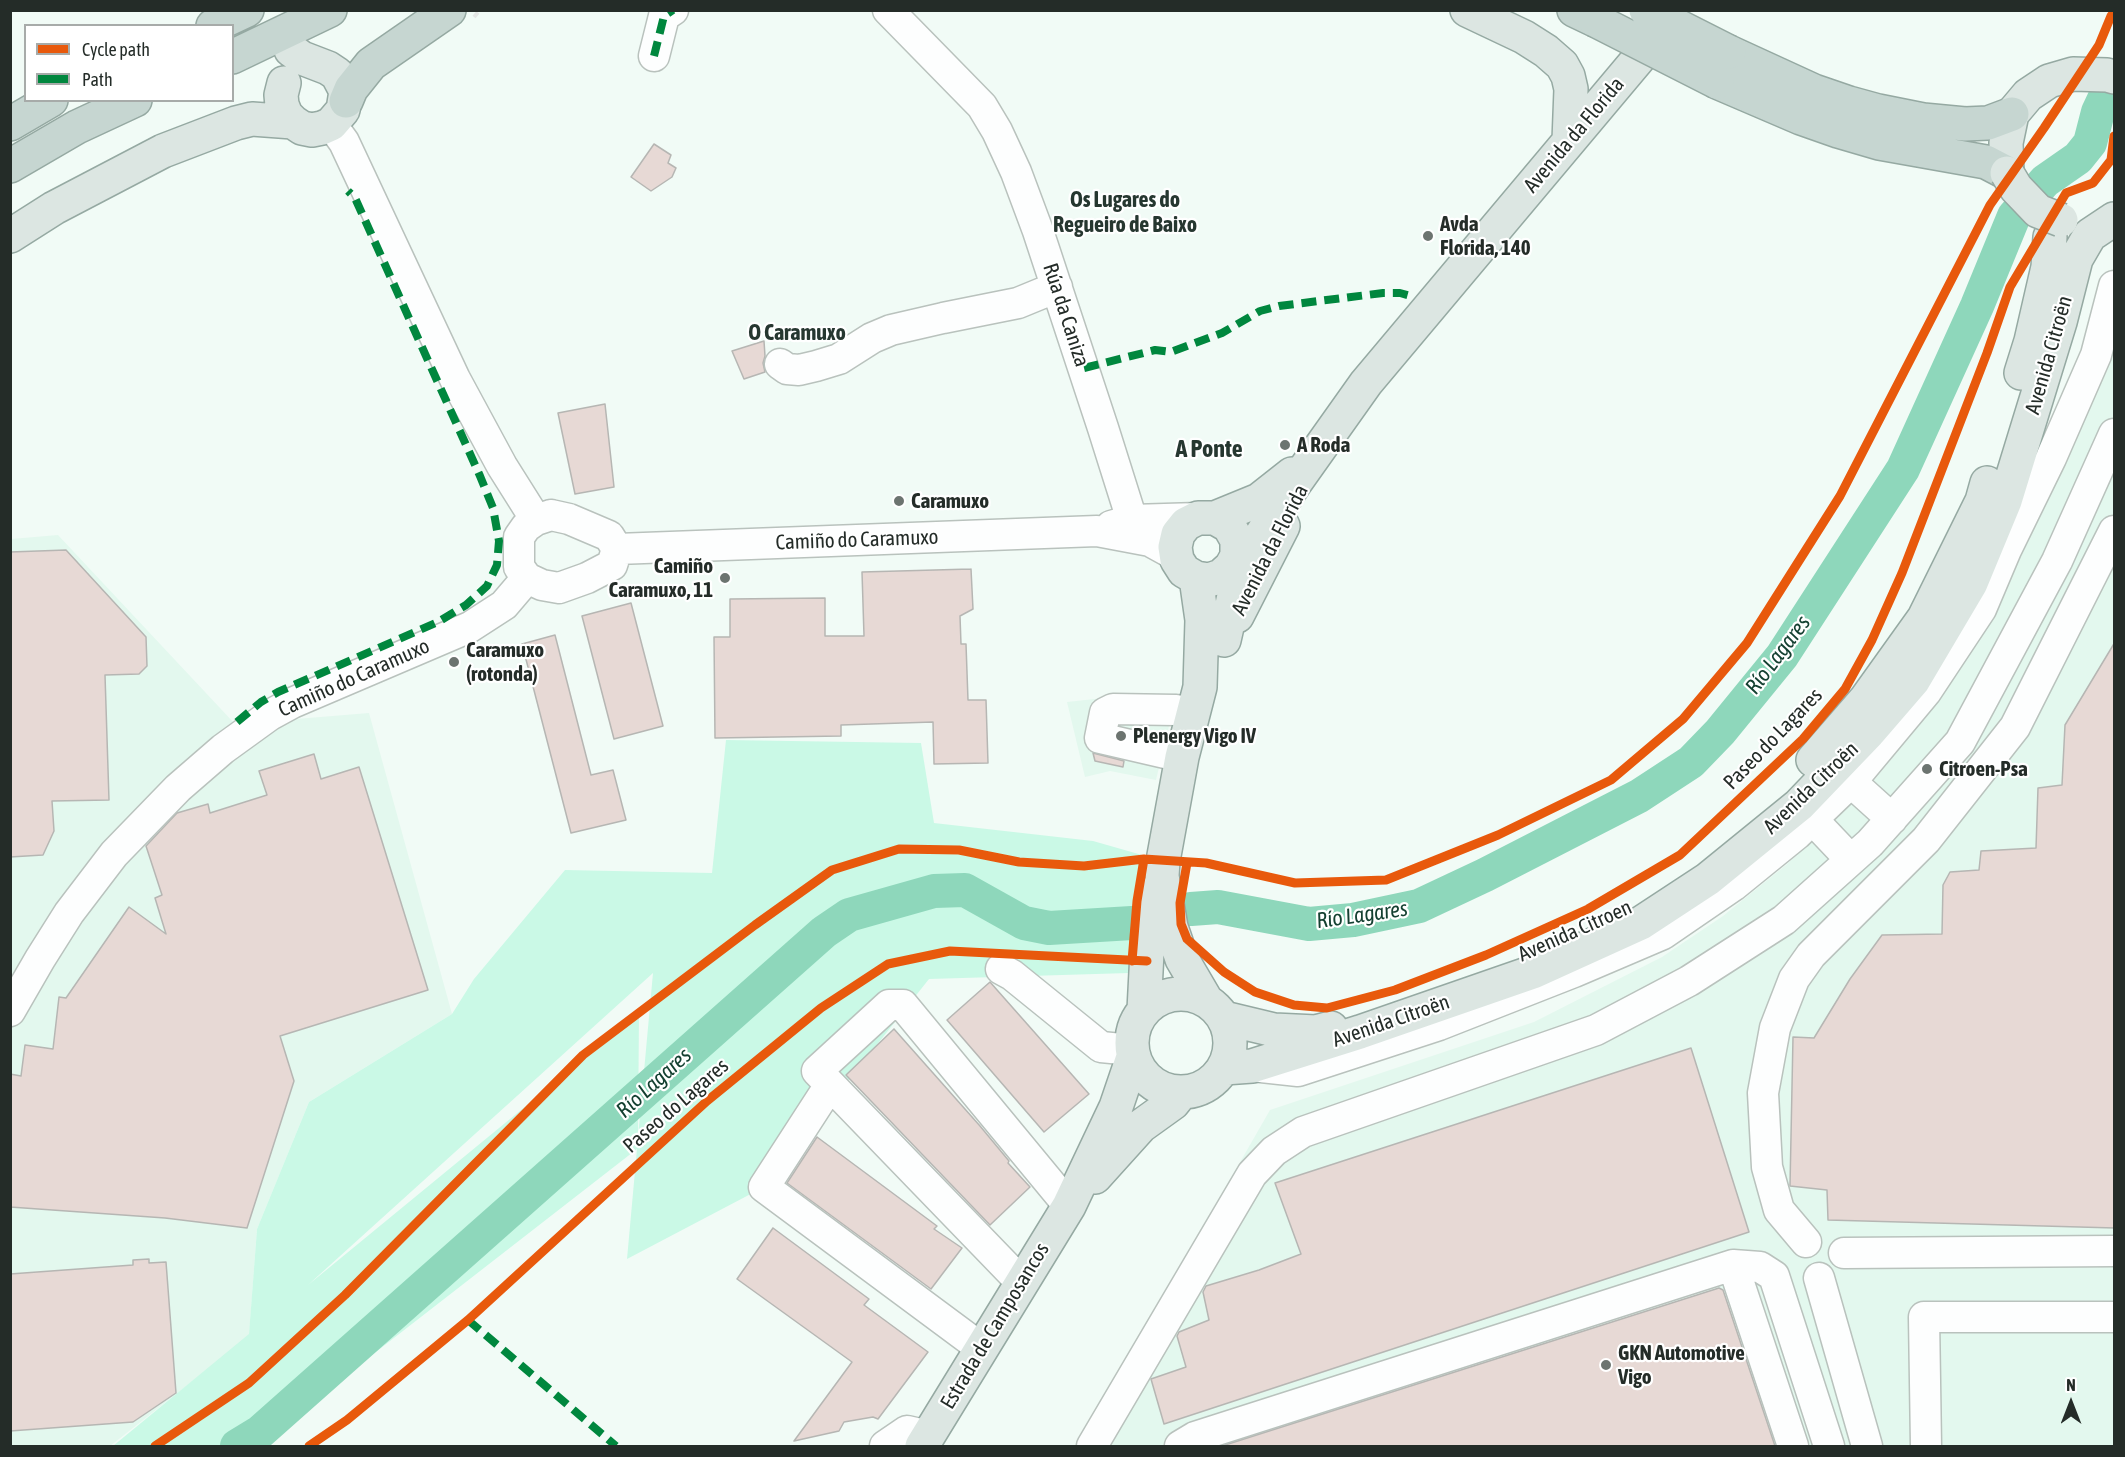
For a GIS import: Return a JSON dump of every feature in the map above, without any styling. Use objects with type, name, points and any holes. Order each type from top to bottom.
[{"type":"highway","points":[[217,24],[247,10]]},
{"type":"highway","points":[[234,56],[330,10]]},
{"type":"highway","points":[[339,112],[351,89],[371,64],[449,10]]},
{"type":"highway","points":[[1646,10],[1814,91],[1849,103],[1923,120],[1965,124],[1988,123],[2012,114]]},
{"type":"highway","points":[[1583,14],[1717,82],[1801,118],[1879,143],[1986,162],[2007,173]]},
{"type":"highway","points":[[10,124],[48,102]]},
{"type":"highway","points":[[10,166],[76,127],[131,102]]},
{"type":"main road","points":[[1467,10],[1524,37],[1562,65],[1571,89],[1569,141]]},
{"type":"main road","name":"Avenida da Florida","points":[[1224,640],[1234,596],[1237,556],[1257,542],[1366,383],[1679,10]]},
{"type":"main road","points":[[236,123],[297,74],[328,68],[343,82],[339,112],[322,128],[302,128],[286,115],[280,95],[297,74]]},
{"type":"main road","points":[[2115,77],[2073,74],[2049,81],[2028,95],[2012,114],[2006,143],[2007,173],[2016,188],[2052,218],[2078,226],[2095,226],[2115,219]]},
{"type":"main road","points":[[10,236],[108,178],[163,151],[252,119],[293,122]]},
{"type":"main road","name":"Avenida Citroën","points":[[1792,784],[1866,699],[1924,618],[1982,501],[2031,340],[2048,267],[2052,218]]},
{"type":"main road","name":"Avenida Citroën","points":[[1238,1067],[1360,1032],[1533,972],[1641,923],[1708,879],[1799,805],[1869,732],[1913,681],[1971,583],[2005,501],[2060,322],[2076,259],[2090,235],[2115,219]]},
{"type":"main road","points":[[2022,519],[2035,446],[2042,382]]},
{"type":"main road","name":"Avenida da Florida","points":[[1206,518],[1259,500],[1313,459]]},
{"type":"main road","name":"Avenida da Florida","points":[[1144,1010],[1160,930],[1163,861],[1182,757],[1197,700],[1224,640],[1308,476],[1313,459]]},
{"type":"main road","points":[[1206,518],[1229,526],[1237,540],[1237,556],[1231,567],[1221,576],[1209,580],[1187,569],[1175,547],[1178,534],[1186,524],[1206,518]]},
{"type":"main road","name":"Avenida da Florida","points":[[1187,569],[1202,620],[1197,700]]},
{"type":"main road","name":"Avenida Citroen","points":[[1215,1009],[1274,1030],[1316,1032],[1412,1001],[1524,955],[1632,906],[1704,860],[1792,784]]},
{"type":"main road","name":"Avenida da Florida","points":[[1160,930],[1215,1009]]},
{"type":"main road","points":[[1173,994],[1190,994],[1215,1009],[1230,1035],[1230,1052],[1238,1067],[1198,1090],[1181,1093],[1165,1090],[1151,1083],[1140,1071],[1132,1053],[1134,1029],[1144,1010],[1157,999],[1173,994]]},
{"type":"main road","name":"Estrada de Camposancos","points":[[926,1441],[1069,1206],[1116,1107],[1132,1053]]},
{"type":"main road","name":"Estrada de Camposancos","points":[[1069,1206],[1140,1126],[1173,1103],[1181,1093]]},
{"type":"street","points":[[654,56],[664,16],[673,10]]},
{"type":"street","name":"Rúa da Caniza","points":[[888,10],[982,106],[1016,172],[1057,287],[1132,520]]},
{"type":"street","points":[[339,112],[344,142],[455,379],[502,465],[536,520]]},
{"type":"street","points":[[1238,1067],[1298,1071],[1439,1025],[1663,934],[1732,886],[1813,820],[1851,782],[1926,692],[1981,609],[2096,355],[2115,286]]},
{"type":"street","points":[[780,364],[787,369],[799,370],[816,366],[839,359],[855,351],[872,338],[891,330],[1018,303],[1057,287]]},
{"type":"street","points":[[1092,1446],[1252,1174],[1274,1151],[1303,1132],[1596,1030],[1689,981],[1784,920],[1851,860],[1892,819],[1960,742],[2057,561],[2115,434]]},
{"type":"street","points":[[551,515],[569,519],[609,536],[617,549],[612,565],[587,578],[559,588],[542,585],[527,578],[519,567],[519,537],[526,526],[551,515]]},
{"type":"street","name":"Camiño do Caramuxo","points":[[1097,531],[1132,520],[1206,518]]},
{"type":"street","name":"Camiño do Caramuxo","points":[[617,549],[1097,531],[1150,541],[1170,552],[1187,569]]},
{"type":"street","points":[[1806,1242],[1779,1210],[1767,1167],[1763,1093],[1775,1028],[1794,979],[1811,955],[1926,840],[2015,728],[2115,531]]},
{"type":"street","name":"Camiño do Caramuxo","points":[[13,1007],[69,913],[114,854],[178,788],[223,749],[270,715],[292,703],[470,627],[504,605],[527,578]]},
{"type":"street","points":[[1182,757],[1100,738],[1105,713],[1113,709],[1176,710],[1197,700]]},
{"type":"street","points":[[1851,782],[1892,819]]},
{"type":"street","points":[[1813,820],[1851,860]]},
{"type":"street","points":[[1000,959],[1012,975],[1101,1047],[1132,1053]]},
{"type":"street","points":[[1021,1282],[817,1071],[889,1005],[903,1005],[1069,1206]]},
{"type":"street","points":[[830,1085],[764,1187],[981,1348]]},
{"type":"street","points":[[1817,1236],[1828,1236],[1838,1242],[1844,1253],[1842,1265],[1830,1277],[1819,1278],[1808,1274],[1801,1264],[1801,1252],[1806,1242],[1817,1236]]},
{"type":"street","points":[[1844,1253],[2115,1251]]},
{"type":"street","points":[[1733,1265],[1793,1446]]},
{"type":"street","points":[[1180,1446],[1195,1437],[1733,1265],[1760,1267],[1774,1276],[1829,1446]]},
{"type":"street","points":[[1819,1278],[1868,1446]]},
{"type":"street","points":[[1926,1446],[1924,1317],[2115,1317]]},
{"type":"street","points":[[885,1446],[907,1431],[926,1441]]},
{"type":"path","points":[[2052,218],[2066,194],[2093,183],[2105,168],[2111,160],[2115,136]]},
{"type":"path","points":[[1861,660],[1902,573],[2010,287],[2020,269]]},
{"type":"path","points":[[1216,965],[1255,992],[1294,1005]]},
{"type":"shaded area","points":[[2114,355],[2114,1446],[1077,1446],[1270,1110],[1534,1022],[1662,957],[1723,916],[1786,865],[1871,784],[1921,723],[1968,656],[2058,477]]},
{"type":"shaded area","points":[[58,535],[235,724],[369,713],[452,1014],[309,1102],[257,1229],[249,1337],[110,1446],[11,1446],[11,539]]},
{"type":"shaded area","name":"Plenergy Vigo IV","points":[[1177,693],[1156,780],[1110,771],[1085,777],[1067,702],[1122,696],[1153,698]]},
{"type":"green space","points":[[726,740],[921,743],[934,823],[1093,841],[1163,861],[1129,973],[929,979],[764,1187],[627,1259],[637,1149],[255,1446],[113,1446],[249,1334],[257,1229],[309,1102],[452,1014],[474,979],[565,870],[712,873]],"holes":[[[653,973],[638,1137],[639,1013],[308,1285]]]},
{"type":"building","points":[[654,144],[671,155],[668,163],[676,168],[672,177],[651,191],[631,177]]},
{"type":"building","points":[[764,341],[765,372],[744,379],[732,351]]},
{"type":"building","points":[[605,404],[614,487],[575,494],[558,413]]},
{"type":"building","points":[[66,550],[146,637],[147,666],[139,674],[105,675],[109,800],[52,801],[54,831],[43,855],[10,857],[10,552]]},
{"type":"building","points":[[971,569],[973,609],[960,616],[961,644],[966,644],[968,700],[986,700],[988,763],[934,764],[933,722],[841,725],[841,736],[715,738],[714,637],[730,637],[730,599],[825,598],[825,636],[864,636],[862,572]]},
{"type":"building","points":[[631,603],[663,726],[614,739],[582,616]]},
{"type":"building","points":[[555,635],[591,775],[613,770],[626,820],[571,833],[522,644]]},
{"type":"building","points":[[2115,642],[2115,1228],[1828,1220],[1827,1190],[1790,1186],[1793,1037],[1814,1038],[1850,979],[1882,935],[1942,934],[1943,885],[1950,872],[1979,870],[1981,851],[2036,848],[2038,788],[2062,785],[2065,725]]},
{"type":"building","points":[[1093,753],[1124,761],[1123,767],[1095,761]]},
{"type":"building","points":[[314,754],[321,779],[359,767],[428,990],[280,1036],[294,1081],[247,1228],[165,1218],[10,1207],[10,1074],[21,1076],[25,1045],[53,1049],[59,997],[66,998],[129,907],[166,934],[155,898],[162,895],[146,846],[177,813],[208,804],[210,813],[267,795],[259,771]]},
{"type":"building","points":[[990,982],[1089,1094],[1044,1132],[947,1020]]},
{"type":"building","points":[[894,1029],[980,1126],[1009,1161],[1008,1163],[1030,1187],[990,1225],[846,1075]]},
{"type":"building","points":[[1691,1048],[1749,1232],[1164,1424],[1151,1379],[1186,1367],[1177,1336],[1179,1332],[1209,1320],[1203,1292],[1206,1286],[1301,1254],[1275,1183]]},
{"type":"building","points":[[817,1137],[937,1226],[934,1229],[962,1248],[931,1289],[787,1183]]},
{"type":"building","points":[[773,1228],[869,1299],[864,1305],[928,1352],[878,1419],[873,1417],[844,1422],[839,1431],[794,1441],[852,1362],[737,1279]]},
{"type":"building","points":[[149,1259],[149,1263],[166,1262],[176,1393],[133,1422],[10,1431],[10,1274],[133,1265],[133,1260]]},
{"type":"building","name":"GKN Automotive Vigo","points":[[1719,1288],[1723,1290],[1775,1446],[1222,1446]]},
{"type":"waterway","name":"Río Lagares","points":[[1191,909],[1218,907],[1309,924],[1353,920],[1419,906],[1639,796],[1691,762],[1720,732],[1782,656],[1903,469],[1977,306],[2014,216],[2045,181],[2078,158],[2090,143],[2098,112],[2114,78]]},
{"type":"waterway","name":"Río Lagares","points":[[237,1446],[260,1432],[824,932],[849,915],[934,891],[965,890],[1024,923],[1049,928],[1132,923]]},
{"type":"marked path","points":[[654,56],[664,16],[673,10]]},
{"type":"marked path","points":[[237,722],[261,702],[278,692],[438,622],[466,605],[487,586],[497,565],[499,541],[493,508],[355,198],[348,191]]},
{"type":"marked path","points":[[1084,368],[1155,350],[1171,352],[1222,333],[1260,311],[1279,306],[1383,293],[1400,293],[1411,296]]},
{"type":"marked path","points":[[468,1320],[616,1446]]},
{"type":"cycle path","points":[[155,1446],[249,1383],[345,1295],[583,1055],[832,870],[899,849],[959,850],[1019,862],[1084,866],[1144,859],[1206,863],[1295,883],[1386,880],[1498,835],[1611,780],[1683,719],[1747,643],[1840,496],[1990,205],[2099,45],[2114,12]]},
{"type":"cycle path","name":"Paseo do Lagares","points":[[1187,863],[1180,903],[1181,924],[1187,939],[1224,972],[1255,992],[1294,1005],[1327,1008],[1395,990],[1486,955],[1588,909],[1680,855],[1803,739],[1845,689],[1872,640],[1902,573],[2010,287],[2066,193],[2093,183],[2111,160],[2114,136]]},
{"type":"cycle path","points":[[1132,961],[1137,901],[1144,859]]},
{"type":"cycle path","name":"Paseo do Lagares","points":[[309,1446],[347,1420],[468,1320],[707,1101],[821,1008],[888,964],[950,951],[1147,961]]},
{"type":"place","name":"Avda Florida, 140","points":[[1428,236]]},
{"type":"place","name":"A Roda","points":[[1285,445]]},
{"type":"place","name":"Caramuxo","points":[[899,501]]},
{"type":"place","name":"Camiño Caramuxo, 11","points":[[725,578]]},
{"type":"place","name":"Caramuxo (rotonda)","points":[[454,662]]},
{"type":"place","name":"Plenergy Vigo IV","points":[[1121,736]]},
{"type":"place","name":"Citroen-Psa","points":[[1927,769]]},
{"type":"place","name":"GKN Automotive Vigo","points":[[1606,1365]]},
{"type":"district","name":"Os Lugares do Regueiro de Baixo","points":[[1125,212]]},
{"type":"district","name":"O Caramuxo","points":[[797,333]]},
{"type":"district","name":"A Ponte","points":[[1209,449]]}]
